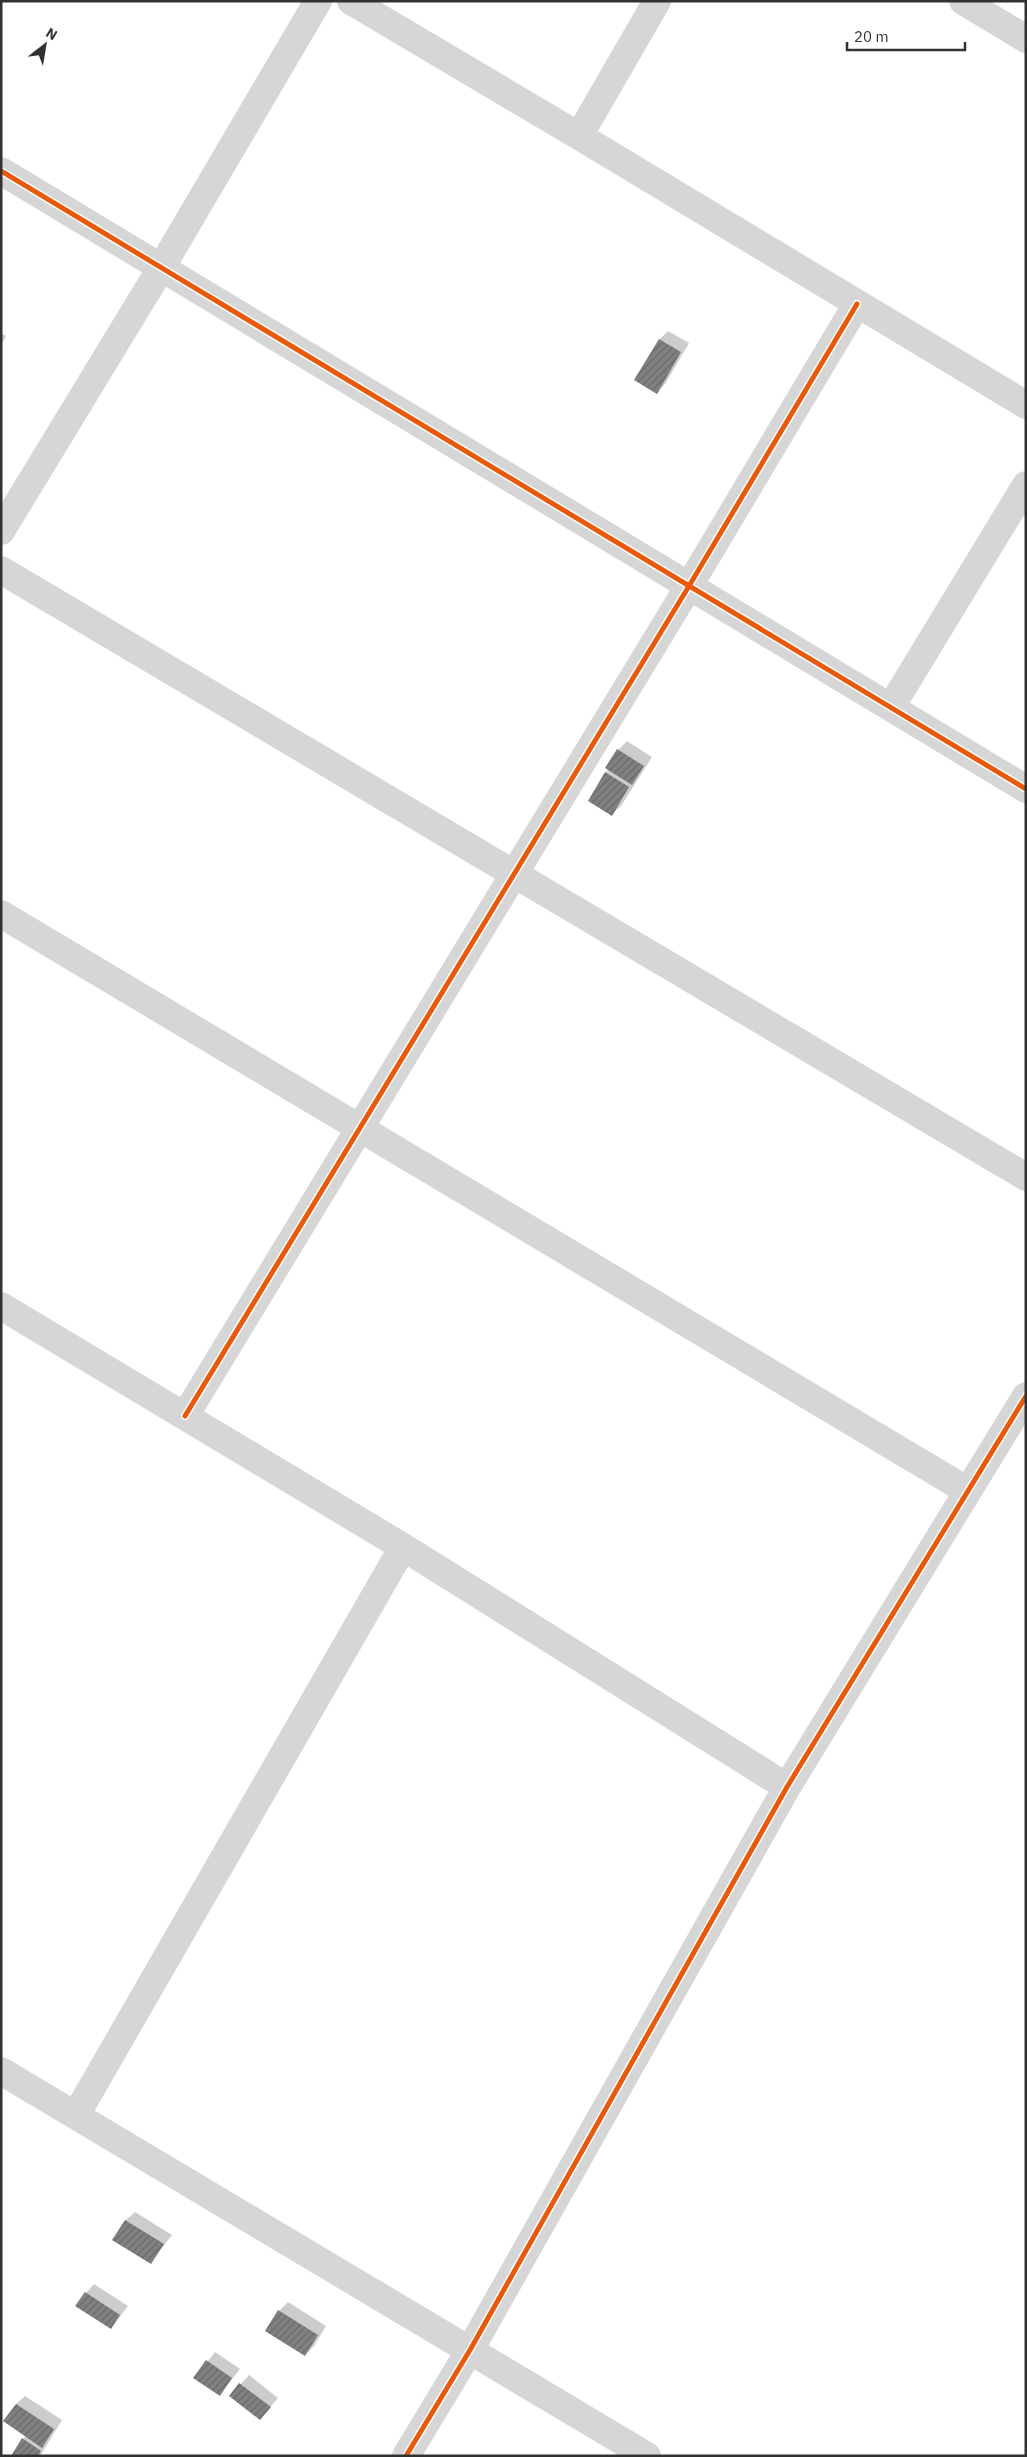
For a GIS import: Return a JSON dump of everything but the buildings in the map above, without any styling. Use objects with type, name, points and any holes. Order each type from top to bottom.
[{"type":"street","points":[[1,531],[161,268],[318,1]]},
{"type":"street","points":[[351,1],[1026,405]]},
{"type":"street","points":[[579,136],[657,1]]},
{"type":"street","points":[[963,1],[1026,39]]},
{"type":"street","points":[[1,171],[1026,790]]},
{"type":"street","points":[[185,1416],[689,586],[857,304]]},
{"type":"street","points":[[890,707],[1026,484]]},
{"type":"street","points":[[1,570],[1026,1177]]},
{"type":"street","points":[[1,914],[968,1491]]},
{"type":"street","points":[[1,1306],[403,1547],[787,1788]]},
{"type":"street","points":[[406,2456],[470,2350],[787,1788],[1026,1396]]},
{"type":"street","points":[[76,2116],[403,1547]]},
{"type":"street","points":[[1,2071],[648,2456]]},
{"type":"cycle path","points":[[1,171],[1026,789]]},
{"type":"cycle path","points":[[185,1416],[689,586],[857,304]]},
{"type":"cycle path","points":[[406,2456],[470,2350],[787,1787],[1026,1396]]}]
